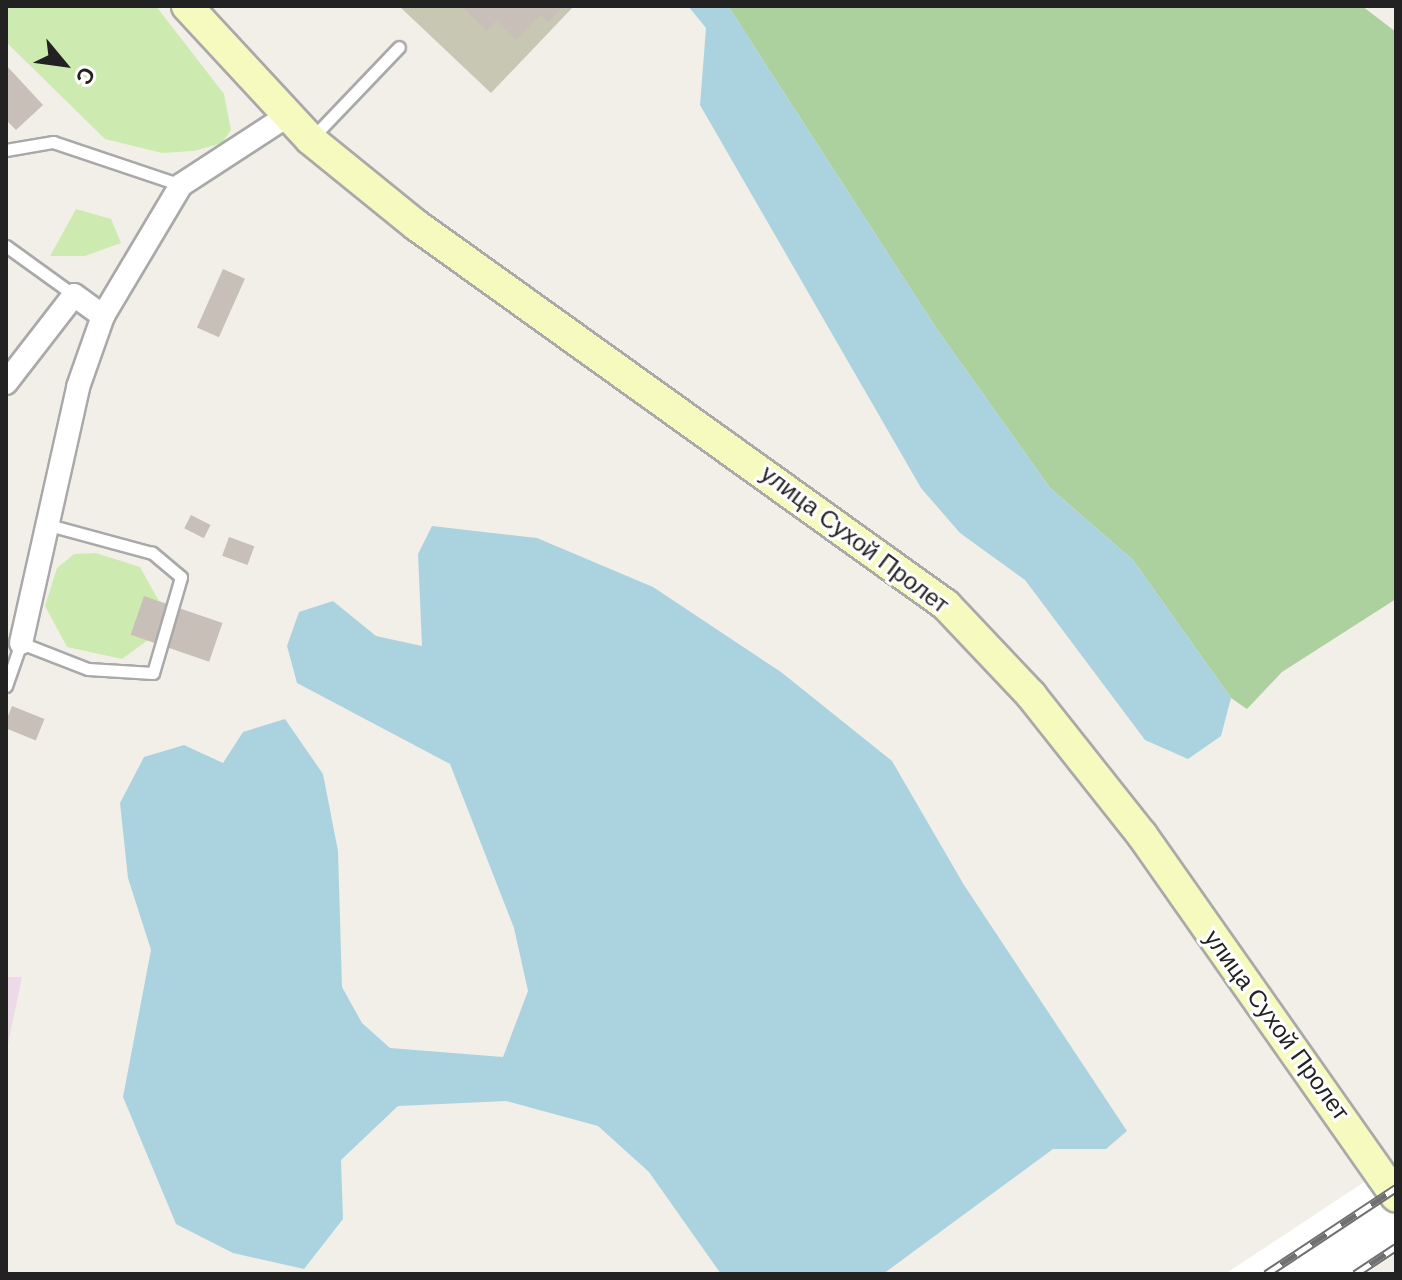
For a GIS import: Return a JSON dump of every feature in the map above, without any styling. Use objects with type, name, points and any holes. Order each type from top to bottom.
[{"type":"main road","name":"улица Сухой Пролет","points":[[187,6],[310,139],[416,225],[946,605],[1031,695],[1142,835],[1396,1197]]},
{"type":"street","points":[[21,643],[78,387],[103,316],[181,185],[287,116]]},
{"type":"street","points":[[6,383],[74,295],[103,316]]},
{"type":"lane","points":[[310,139],[399,47]]},
{"type":"lane","points":[[6,150],[53,142],[181,185]]},
{"type":"lane","points":[[6,246],[74,295]]},
{"type":"lane","points":[[6,686],[21,643],[88,669],[153,673],[181,577],[152,553],[49,525]]},
{"type":"shaded area","points":[[399,6],[574,6],[491,93]]},
{"type":"shaded area","points":[[6,977],[22,977],[6,1053]]},
{"type":"green space","points":[[6,6],[156,6],[224,94],[231,130],[222,143],[194,151],[162,153],[105,139],[6,42]]},
{"type":"green space","points":[[728,6],[1362,6],[1396,32],[1396,599],[1282,672],[1247,709],[1231,698],[1133,560],[1050,488],[936,328]]},
{"type":"green space","points":[[76,209],[111,219],[121,243],[85,256],[50,256]]},
{"type":"green space","points":[[96,553],[140,567],[159,601],[144,597],[132,635],[148,640],[122,659],[67,647],[45,606],[57,568],[74,554]]},
{"type":"water","points":[[688,6],[728,6],[936,328],[1050,488],[1133,560],[1231,698],[1221,736],[1188,759],[1145,740],[1025,580],[960,533],[921,488],[700,105],[706,28]]},
{"type":"water","points":[[432,526],[537,538],[653,587],[781,672],[892,761],[964,885],[1127,1131],[1106,1149],[1053,1149],[883,1274],[721,1274],[649,1172],[598,1126],[506,1101],[398,1106],[341,1160],[343,1219],[304,1269],[233,1253],[176,1224],[123,1097],[151,950],[128,878],[120,803],[144,757],[184,745],[223,763],[243,732],[285,719],[323,774],[338,851],[342,987],[362,1023],[390,1048],[503,1057],[528,991],[514,928],[450,764],[297,683],[287,646],[299,612],[333,601],[376,636],[422,646],[418,554]]},
{"type":"pier","points":[[1396,1161],[1396,1254],[1365,1274],[1225,1274]]},
{"type":"building","points":[[461,6],[563,6],[548,22],[541,15],[516,40],[496,21],[487,31]]},
{"type":"building","points":[[6,65],[43,105],[16,130],[6,120]]},
{"type":"building","points":[[223,269],[245,279],[219,337],[197,327]]},
{"type":"building","points":[[191,515],[211,525],[204,538],[184,528]]},
{"type":"building","points":[[229,537],[254,546],[248,565],[222,556]]},
{"type":"building","points":[[144,596],[222,623],[209,662],[131,635]]},
{"type":"building","points":[[12,706],[44,719],[36,740],[6,728]]},
{"type":"railway","points":[[1266,1274],[1396,1188]]},
{"type":"railway","points":[[1355,1274],[1396,1247]]}]
